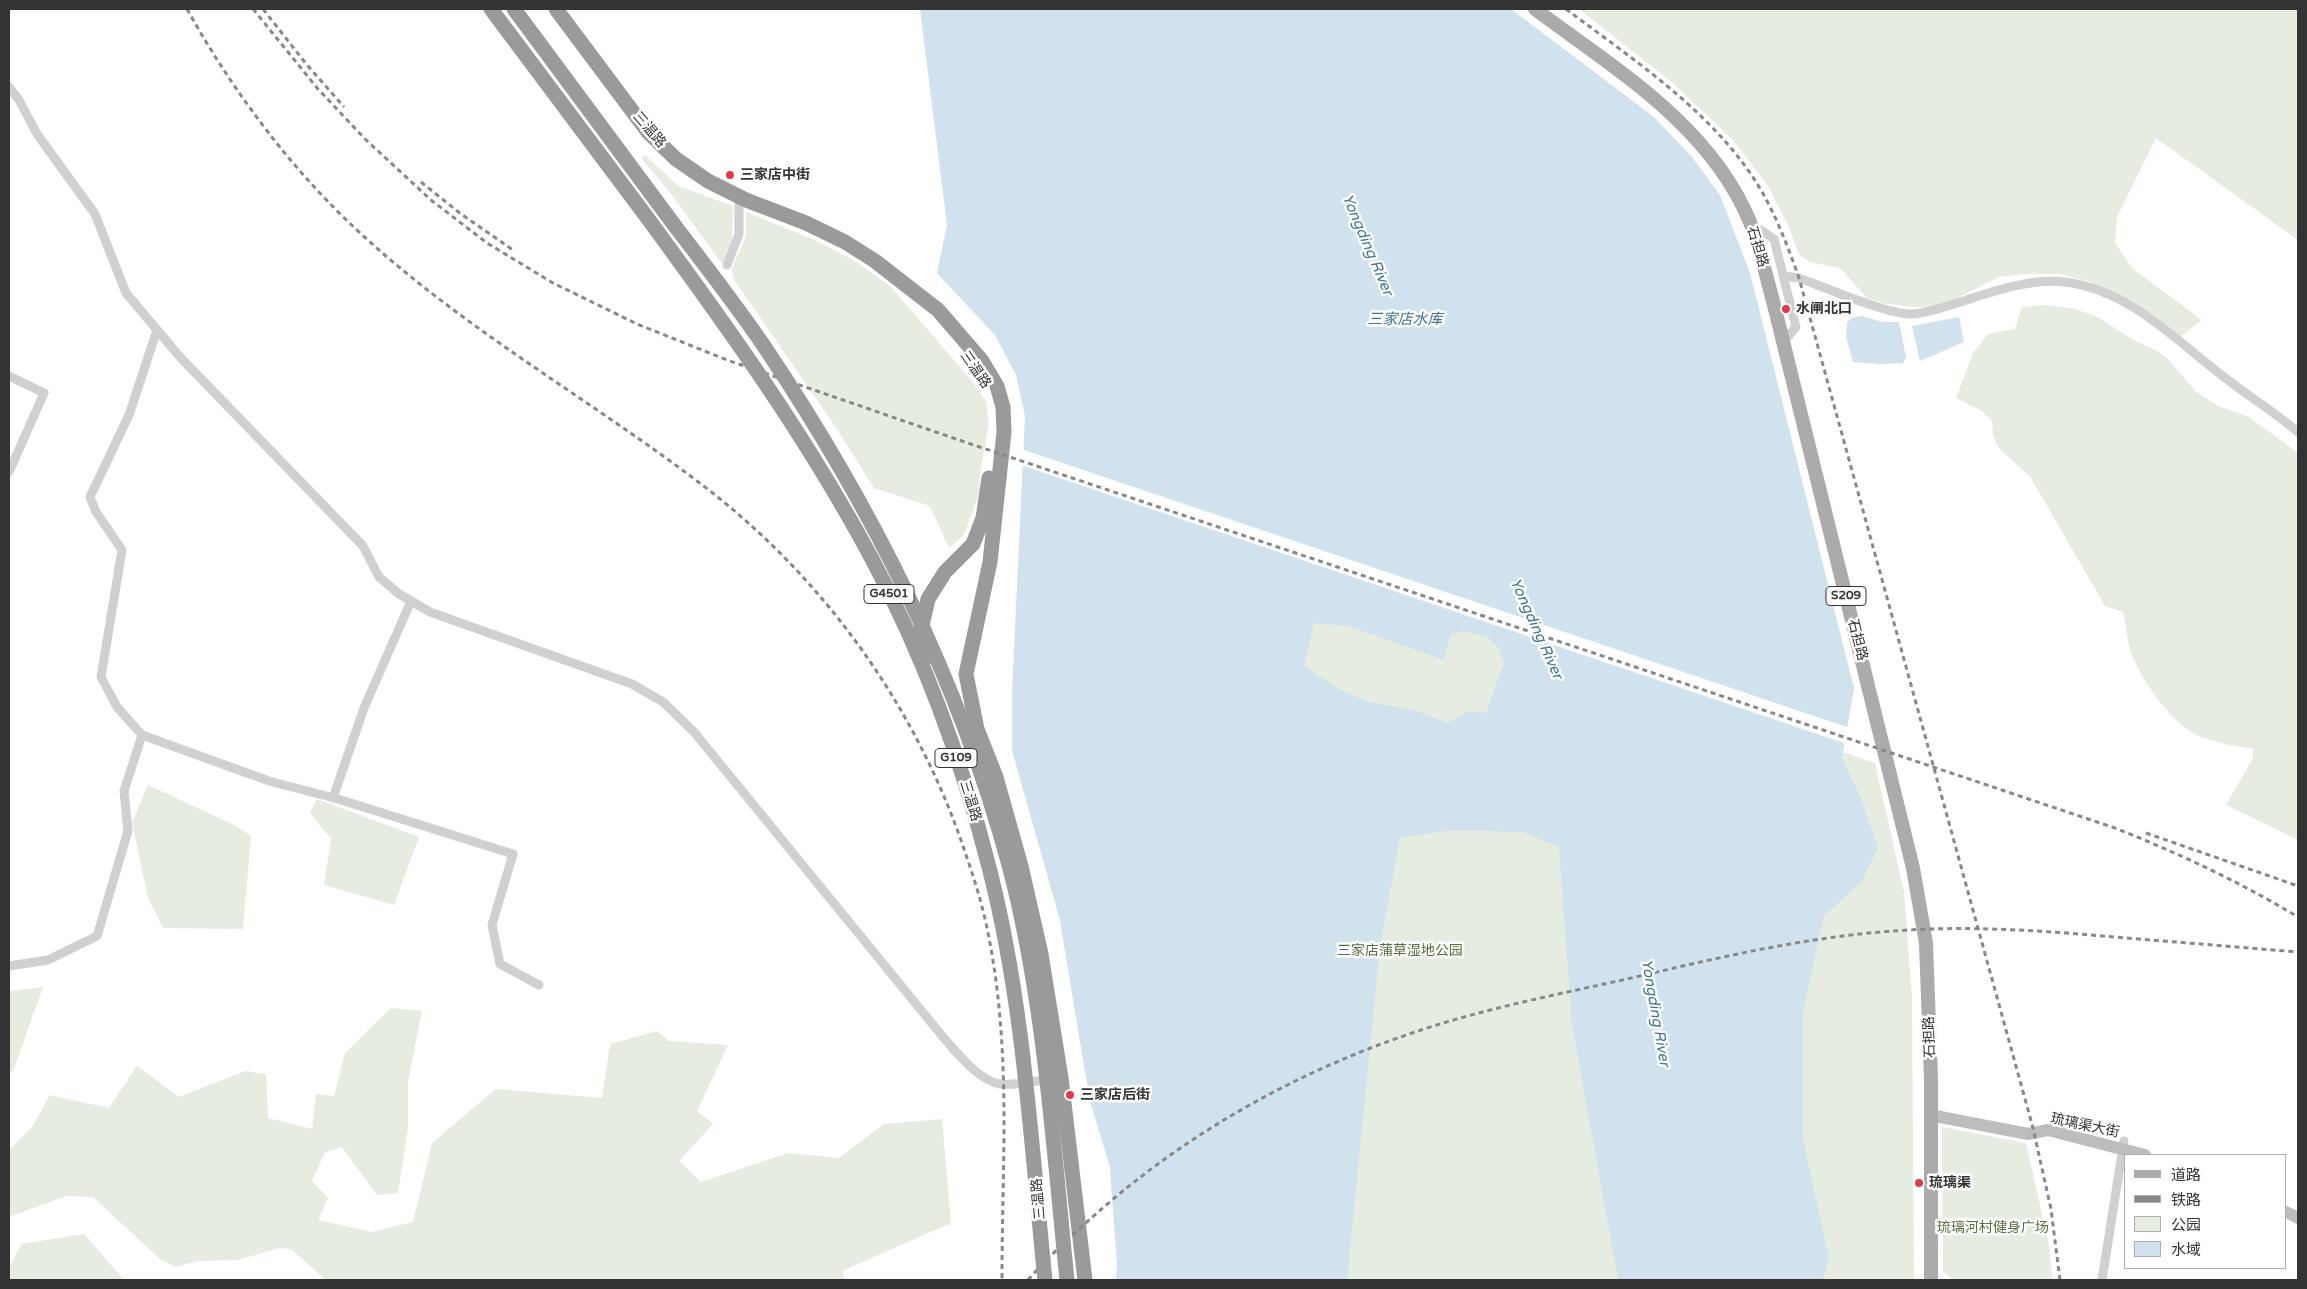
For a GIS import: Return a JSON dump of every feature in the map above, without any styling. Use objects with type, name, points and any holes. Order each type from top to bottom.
[{"type":"highway","name":"G4501","points":[[491,9],[744,352],[808,447],[873,560],[911,639],[935,698]]},
{"type":"highway","name":"G4501","points":[[514,9],[762,343],[823,438],[887,550],[923,625],[951,691],[982,777],[1009,867],[1040,1029],[1068,1280]]},
{"type":"highway","name":"三温路","points":[[556,9],[648,132],[676,159],[708,181],[739,197],[806,223],[845,242],[906,283],[938,310],[982,361],[997,386],[1003,408],[1004,432],[990,562],[966,674],[977,729],[996,777],[1021,866],[1040,954],[1062,1078],[1085,1280]]},
{"type":"highway","name":"三温路","points":[[906,283],[929,314],[974,365],[990,388],[996,408],[996,430],[983,518],[973,544],[945,572],[928,599],[920,634],[924,665],[965,784],[990,872],[1006,948],[1028,1082],[1046,1280]]},
{"type":"highway","points":[[1006,948],[1020,1030],[1046,1280]]},
{"type":"main road","name":"石担路","points":[[1535,9],[1678,118],[1706,148],[1733,189],[1750,222],[1783,342],[1913,868],[1926,944],[1931,1079],[1931,1280]]},
{"type":"street","points":[[9,88],[19,100],[37,134],[95,214],[126,292],[186,364],[348,529],[363,546],[379,577],[411,601],[430,612],[632,684],[663,702],[694,732],[966,1063],[1000,1084],[1062,1078]]},
{"type":"street","points":[[727,264],[739,234],[739,197]]},
{"type":"street","points":[[1750,222],[1774,239],[1796,327],[1783,342]]},
{"type":"street","points":[[1783,276],[1799,278],[1895,312],[1912,315],[1930,312],[2013,287],[2047,282],[2066,282],[2107,293],[2143,312],[2228,380],[2298,432]]},
{"type":"street","points":[[157,330],[129,415],[90,497],[96,512],[122,550],[101,677],[117,707],[142,735],[268,782],[332,798],[512,854],[492,925],[500,964],[539,985]]},
{"type":"street","points":[[9,376],[44,393],[9,472]]},
{"type":"street","points":[[332,798],[364,708],[411,601]]},
{"type":"street","points":[[9,966],[48,960],[97,936],[128,831],[124,791],[142,735]]},
{"type":"street","name":"琉璃渠大街","points":[[1930,1115],[2028,1134],[2048,1130],[2123,1145],[2143,1154]]},
{"type":"street","points":[[2102,1280],[2123,1145]]},
{"type":"green space","points":[[1579,9],[2298,9],[2298,240],[2156,138],[2117,217],[2115,243],[2133,269],[2202,320],[2180,337],[2122,297],[2088,281],[2060,274],[2027,274],[1999,277],[1959,297],[1944,308],[1912,307],[1882,303],[1867,298],[1840,268],[1810,262],[1799,255],[1788,225],[1768,186],[1732,139],[1674,84]]},
{"type":"green space","points":[[645,155],[678,186],[733,206],[732,240],[722,264],[673,196],[641,158]]},
{"type":"green space","points":[[746,212],[815,240],[855,261],[891,287],[971,380],[986,401],[989,423],[980,473],[979,494],[964,535],[949,548],[930,506],[874,488],[837,429],[733,278],[732,268],[746,236]]},
{"type":"green space","points":[[2047,305],[2075,309],[2098,317],[2135,341],[2156,350],[2168,359],[2196,392],[2218,406],[2249,417],[2298,453],[2298,840],[2226,805],[2253,758],[2253,749],[2220,743],[2201,737],[2190,732],[2170,714],[2152,691],[2138,668],[2131,652],[2123,612],[2105,606],[2031,478],[1998,447],[1993,435],[1992,421],[1982,411],[1956,398],[1973,353],[1988,334],[2015,329],[2022,307]]},
{"type":"green space","name":"三家店蒲草湿地公园","points":[[1023,476],[1875,763],[1904,892],[1912,998],[1914,1280],[1116,1280],[1117,1264],[1110,1167],[1090,1101],[1060,920],[1012,750],[1012,694]]},
{"type":"green space","points":[[148,785],[236,826],[251,836],[243,929],[163,928],[148,898],[132,823]]},
{"type":"green space","points":[[317,799],[419,837],[394,905],[324,885],[331,839],[310,813]]},
{"type":"green space","points":[[43,987],[13,1071],[9,1073],[9,991]]},
{"type":"green space","points":[[391,1008],[422,1011],[408,1082],[408,1128],[398,1193],[377,1195],[342,1147],[325,1152],[312,1181],[328,1198],[318,1220],[371,1232],[413,1222],[432,1143],[496,1089],[602,1098],[610,1044],[657,1031],[669,1041],[728,1045],[697,1111],[713,1124],[679,1161],[701,1182],[788,1153],[839,1158],[884,1124],[942,1119],[951,1223],[842,1271],[845,1280],[326,1280],[291,1249],[279,1248],[238,1260],[198,1261],[175,1267],[160,1259],[93,1197],[66,1196],[9,1217],[9,1150],[32,1127],[50,1095],[109,1108],[137,1066],[179,1097],[245,1071],[266,1074],[268,1118],[312,1129],[316,1094],[334,1096],[345,1053]]},
{"type":"green space","name":"琉璃河村健身广场","points":[[1942,1127],[2026,1143],[2050,1250],[2052,1280],[1953,1280],[1943,1271]]},
{"type":"green space","points":[[84,1234],[124,1280],[9,1280],[9,1269],[21,1244]]},
{"type":"water","name":"三家店水库","points":[[920,9],[1511,9],[1654,117],[1692,157],[1720,195],[1750,273],[1854,688],[1842,758],[1860,796],[1878,848],[1862,881],[1824,916],[1803,1011],[1803,1139],[1829,1259],[1823,1280],[1618,1280],[1572,1024],[1559,847],[1522,832],[1452,830],[1400,838],[1380,946],[1347,1280],[1116,1280],[1117,1264],[1110,1167],[1090,1101],[1060,920],[1012,750],[1012,694],[1025,416],[1016,375],[995,335],[937,273],[947,225]],"holes":[[[1314,623],[1348,626],[1444,660],[1451,634],[1463,631],[1487,637],[1499,648],[1504,663],[1486,713],[1469,711],[1447,723],[1418,711],[1368,702],[1339,689],[1304,666]]]},
{"type":"water","points":[[1862,316],[1883,322],[1899,322],[1906,357],[1903,363],[1853,362],[1846,337],[1847,323],[1851,318]]},
{"type":"water","points":[[1959,317],[1964,342],[1920,361],[1912,326]]},
{"type":"pier","points":[[1021,449],[1850,728],[1847,744],[1021,465]]},
{"type":"railway","points":[[187,9],[223,69],[264,127],[333,207],[398,266],[482,331],[658,452],[746,521],[788,561],[827,605],[863,651],[894,699],[923,750],[947,803],[973,875],[987,928],[995,973],[1003,1060],[1002,1280]]},
{"type":"railway","points":[[253,9],[318,89],[365,139],[431,200],[487,243],[553,283],[637,324],[727,360],[959,440],[2115,828],[2208,869],[2298,917]]},
{"type":"railway","points":[[263,9],[307,65],[344,107]]},
{"type":"railway","points":[[1566,9],[1672,90],[1721,137],[1742,162],[1761,190],[1786,244],[1799,278],[2033,1128],[2051,1209],[2060,1280]]},
{"type":"railway","points":[[421,182],[461,214],[513,250]]},
{"type":"railway","points":[[2146,833],[2298,886]]},
{"type":"railway","points":[[1028,1280],[1070,1237],[1133,1183],[1209,1129],[1250,1105],[1333,1063],[1421,1030],[1498,1008],[1767,948],[1838,937],[1909,930],[1986,929],[2038,931],[2298,952]]},
{"type":"place","name":"三家店中街","points":[[730,175]]},
{"type":"place","name":"水闸北口","points":[[1786,309]]},
{"type":"place","name":"三家店后街","points":[[1070,1095]]},
{"type":"place","name":"琉璃渠","points":[[1919,1183]]},
{"type":"water label","name":"Yongding River","points":[[1367,245]]},
{"type":"water label","name":"Yongding River","points":[[1536,629]]},
{"type":"water label","name":"Yongding River","points":[[1655,1013]]}]
